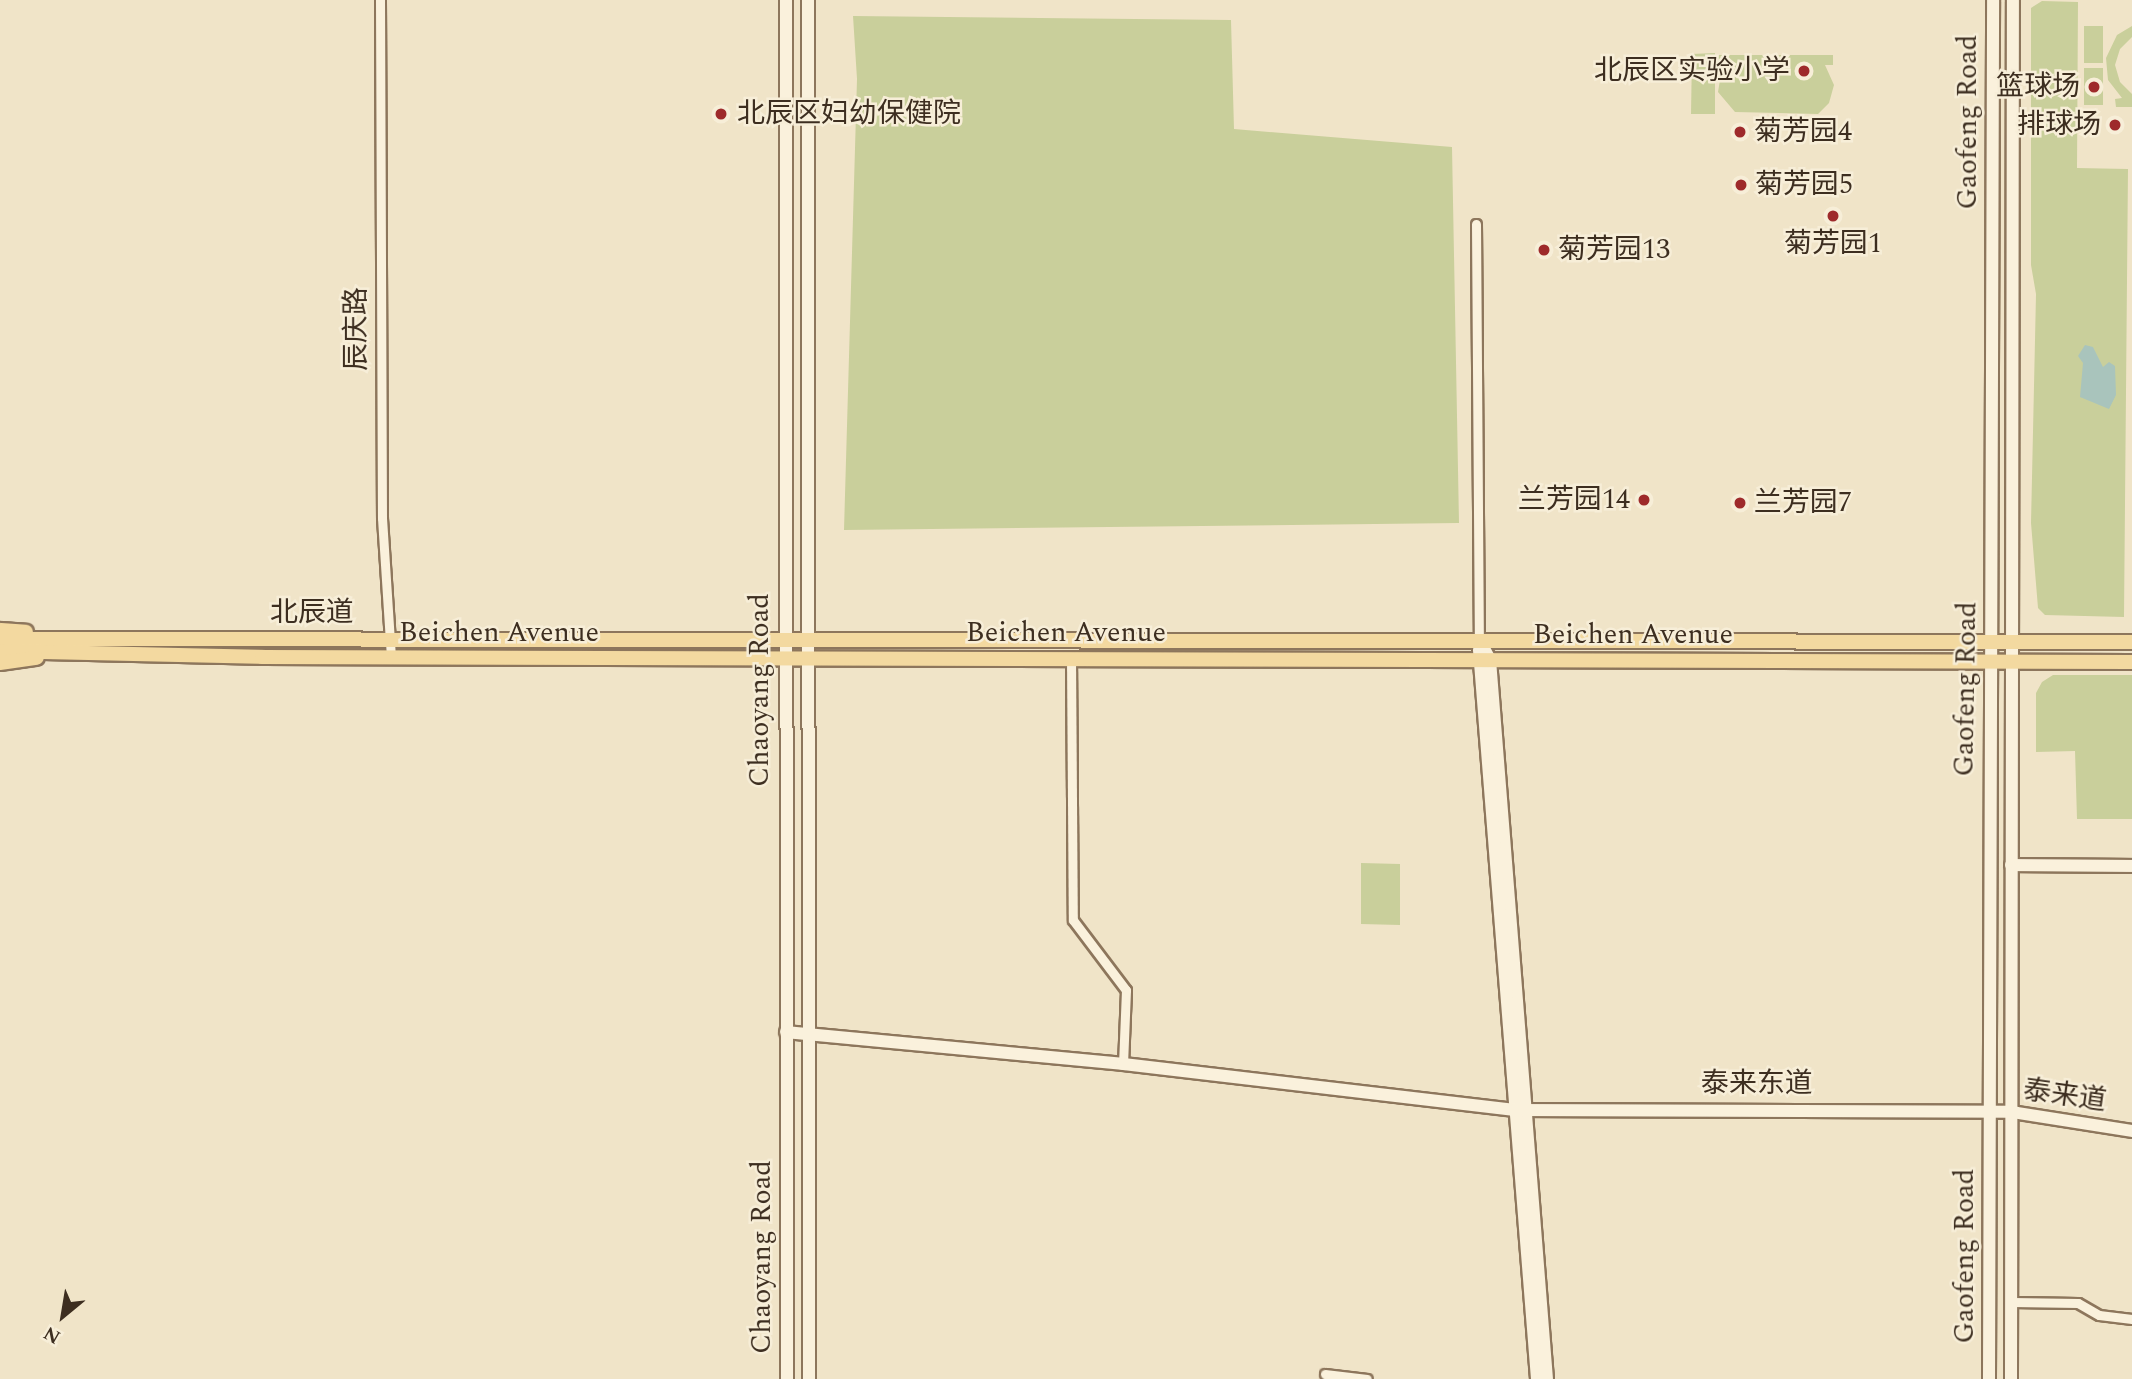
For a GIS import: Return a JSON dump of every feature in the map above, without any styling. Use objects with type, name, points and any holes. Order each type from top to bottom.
[{"type":"main road","name":"Chaoyang Road","points":[[786,0],[784,658],[787,1379]]},
{"type":"main road","name":"Chaoyang Road","points":[[808,0],[809,1379]]},
{"type":"main road","name":"Gaofeng Road","points":[[1989,1379],[1993,0]]},
{"type":"main road","name":"Gaofeng Road","points":[[2011,1379],[2013,0]]},
{"type":"main road","points":[[0,629],[58,646]]},
{"type":"main road","name":"北辰道","points":[[0,639],[58,646],[386,638],[784,639]]},
{"type":"main road","name":"Beichen Avenue","points":[[784,639],[2132,642]]},
{"type":"main road","points":[[1479,639],[1484,660],[1520,1110],[1537,1379]]},
{"type":"main road","name":"Beichen Avenue","points":[[0,651],[58,646],[388,657],[2132,662]]},
{"type":"main road","points":[[0,663],[58,646]]},
{"type":"main road","points":[[2011,865],[2132,866]]},
{"type":"main road","name":"泰来东道","points":[[786,1032],[809,1032],[1123,1064],[1520,1110],[1990,1112]]},
{"type":"main road","points":[[1520,1110],[1547,1379]]},
{"type":"main road","name":"泰来道","points":[[1990,1112],[2012,1112],[2132,1131]]},
{"type":"street","name":"辰庆路","points":[[377,0],[380,374],[388,657]]},
{"type":"street","points":[[1476,223],[1479,639]]},
{"type":"street","points":[[1071,657],[1073,920],[1126,990],[1123,1064]]},
{"type":"street","points":[[2012,1302],[2078,1303],[2099,1315],[2132,1319]]},
{"type":"street","points":[[1325,1374],[1367,1379]]},
{"type":"green space","points":[[2042,1],[2078,2],[2077,168],[2128,169],[2124,617],[2045,615],[2038,608],[2031,523],[2036,294],[2031,265],[2031,8]]},
{"type":"green space","points":[[853,16],[1231,20],[1234,129],[1452,147],[1459,523],[844,530],[857,79]]},
{"type":"green space","name":"篮球场","points":[[2084,26],[2103,26],[2103,63],[2084,63]]},
{"type":"green space","points":[[2132,26],[2132,37],[2120,49],[2115,65],[2120,82],[2132,94],[2132,107],[2116,107],[2115,99],[2122,98],[2108,80],[2106,58],[2117,35]]},
{"type":"green space","points":[[1715,53],[1715,114],[1691,114],[1692,54]]},
{"type":"green space","points":[[1718,55],[1833,55],[1833,65],[1825,65],[1834,85],[1829,103],[1818,114],[1735,112],[1718,92],[1721,74],[1728,64],[1719,64]]},
{"type":"green space","name":"篮球场","points":[[2084,68],[2103,68],[2103,105],[2084,105]]},
{"type":"green space","points":[[2053,675],[2132,675],[2132,819],[2077,819],[2075,751],[2036,752],[2036,693],[2042,682]]},
{"type":"green space","points":[[1361,863],[1400,864],[1400,925],[1361,924]]},
{"type":"water","points":[[2085,345],[2093,347],[2103,367],[2109,362],[2115,366],[2116,395],[2109,409],[2080,397],[2083,363],[2078,356]]},
{"type":"place","name":"北辰区实验小学","points":[[1804,71]]},
{"type":"place","name":"篮球场","points":[[2094,87]]},
{"type":"place","name":"北辰区妇幼保健院","points":[[721,114]]},
{"type":"place","name":"排球场","points":[[2115,125]]},
{"type":"place","name":"菊芳园4","points":[[1740,132]]},
{"type":"place","name":"菊芳园5","points":[[1741,185]]},
{"type":"place","name":"菊芳园1","points":[[1833,216]]},
{"type":"place","name":"菊芳园13","points":[[1544,250]]},
{"type":"place","name":"兰芳园14","points":[[1644,500]]},
{"type":"place","name":"兰芳园7","points":[[1740,503]]}]
